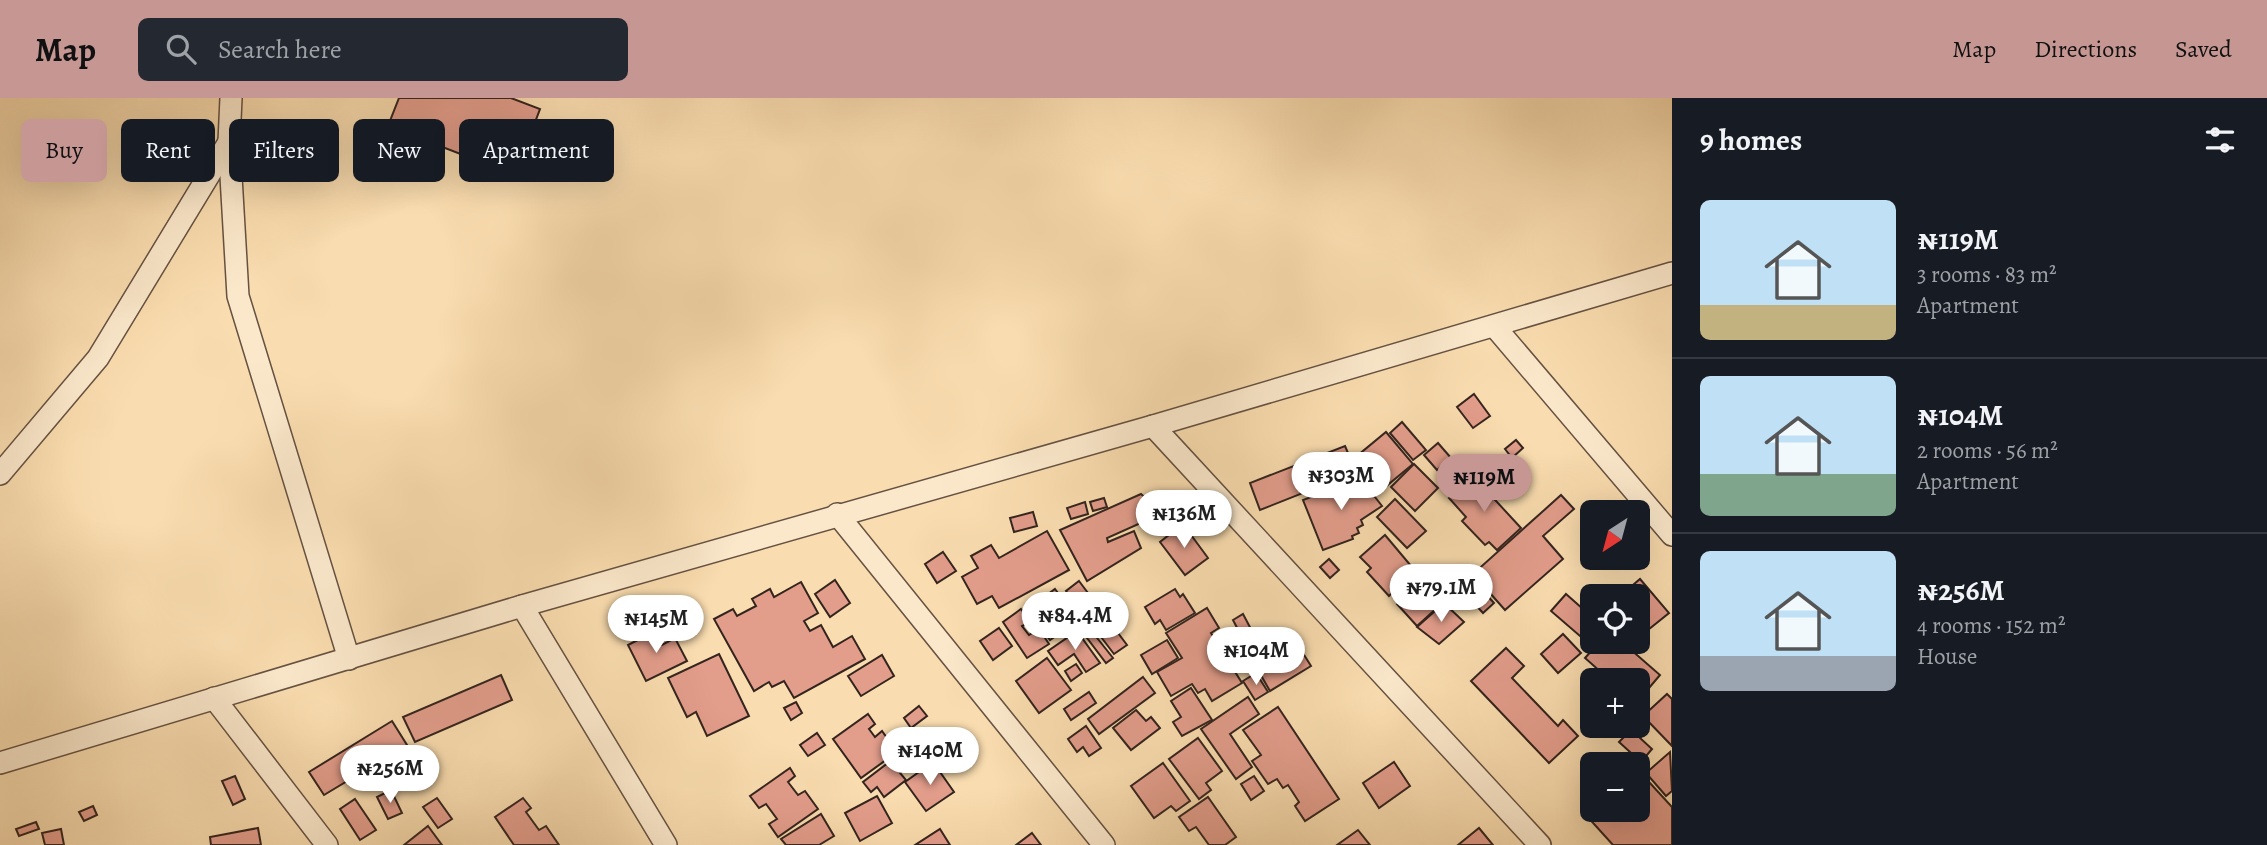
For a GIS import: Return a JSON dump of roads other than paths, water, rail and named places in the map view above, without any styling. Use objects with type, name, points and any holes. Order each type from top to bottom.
[{"type":"street","points":[[230,119],[231,98]]},
{"type":"street","points":[[0,474],[98,358],[229,142]]},
{"type":"street","points":[[231,182],[237,296],[349,659]]},
{"type":"street","points":[[0,763],[522,606],[1495,327],[1672,273]]},
{"type":"street","points":[[1495,327],[1672,535]]},
{"type":"street","points":[[1153,426],[1540,845]]},
{"type":"street","points":[[837,514],[1104,845]]},
{"type":"street","points":[[522,606],[666,845]]},
{"type":"street","points":[[214,698],[327,845]]}]
